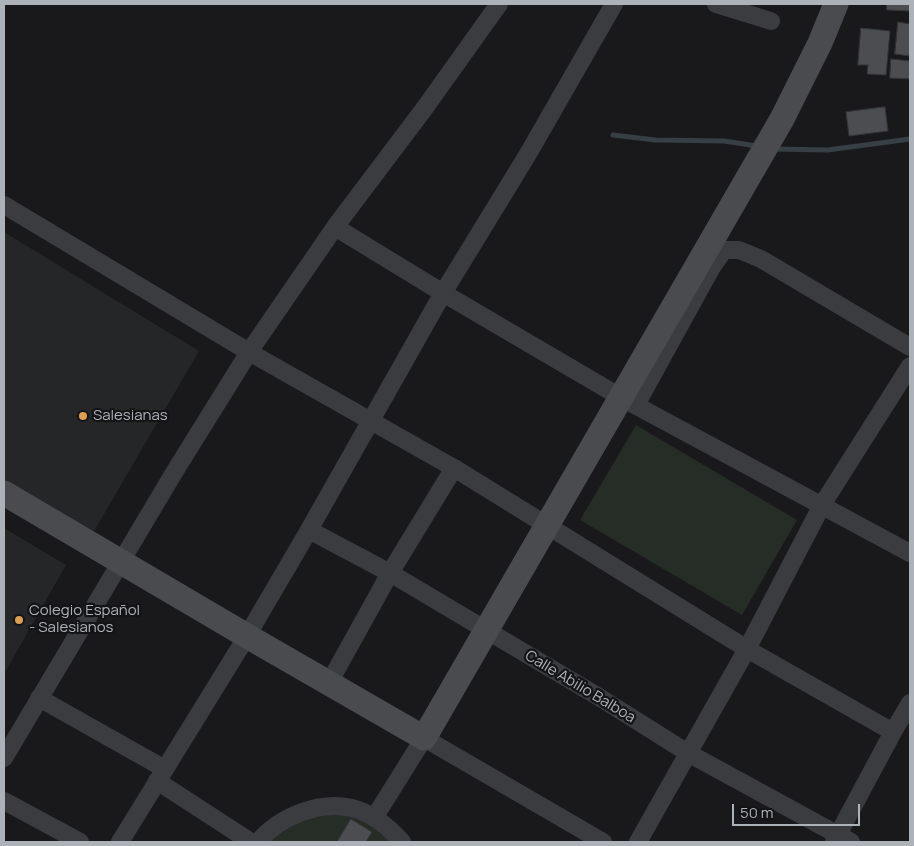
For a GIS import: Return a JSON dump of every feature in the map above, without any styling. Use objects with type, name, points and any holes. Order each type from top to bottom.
[{"type":"street","points":[[4,758],[122,563],[175,471],[249,352],[335,227],[424,109],[499,4]]},
{"type":"street","points":[[120,842],[247,636],[443,293],[528,154],[614,4]]},
{"type":"street","points":[[716,4],[771,21]]},
{"type":"street","points":[[629,401],[701,261],[782,119],[816,52],[835,8]]},
{"type":"street","points":[[4,205],[249,352],[454,468],[747,649],[892,732]]},
{"type":"street","points":[[335,227],[443,293],[629,401],[910,553]]},
{"type":"street","points":[[374,818],[424,738],[546,526],[629,401],[724,250],[740,250],[761,259],[910,347]]},
{"type":"street","points":[[638,842],[747,649],[822,505],[910,366]]},
{"type":"street","points":[[329,683],[390,574],[454,468]]},
{"type":"street","points":[[4,492],[122,563],[603,842]]},
{"type":"street","name":"Calle Abilio Balboa","points":[[309,530],[390,574],[599,697],[688,753],[841,840]]},
{"type":"street","points":[[39,698],[161,775],[251,842]]},
{"type":"street","points":[[841,840],[892,732],[910,703]]},
{"type":"street","points":[[4,801],[80,842]]},
{"type":"street","points":[[258,842],[281,822],[312,810],[344,807],[360,811],[374,818],[390,829],[402,842]]},
{"type":"shaded area","name":"Salesianas","points":[[4,232],[199,351],[93,533],[4,481]]},
{"type":"shaded area","points":[[636,425],[797,520],[742,615],[580,520]]},
{"type":"shaded area","name":"Colegio Español - Salesianos","points":[[4,528],[66,565],[4,674]]},
{"type":"shaded area","points":[[343,813],[370,824],[393,842],[266,842],[306,818]]},
{"type":"building","points":[[887,4],[910,4],[910,11],[887,10]]},
{"type":"building","points":[[898,22],[910,24],[910,56],[895,54]]},
{"type":"building","points":[[861,28],[890,31],[886,75],[867,74],[868,65],[858,65]]},
{"type":"building","points":[[891,59],[910,61],[910,79],[890,78]]},
{"type":"building","points":[[885,107],[888,131],[849,136],[846,112]]},
{"type":"building","points":[[351,819],[372,832],[366,842],[337,842]]},
{"type":"waterway","points":[[613,135],[655,140],[724,141],[757,146]]},
{"type":"waterway","points":[[773,149],[828,150],[910,139]]},
{"type":"place","name":"Salesianas","points":[[83,416]]},
{"type":"place","name":"Colegio Español - Salesianos","points":[[19,620]]}]
